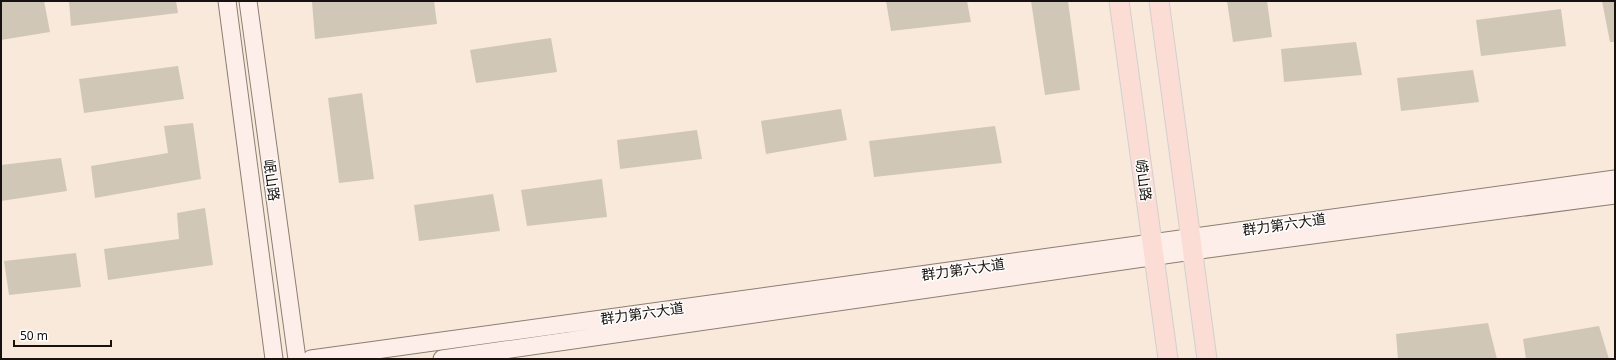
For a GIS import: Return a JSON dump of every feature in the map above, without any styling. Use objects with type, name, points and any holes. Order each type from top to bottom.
[{"type":"main road","name":"岷山路","points":[[227,1],[274,359]]},
{"type":"main road","name":"岷山路","points":[[248,1],[297,359]]},
{"type":"main road","name":"崂山路","points":[[1119,1],[1168,359]]},
{"type":"main road","points":[[1159,1],[1207,359]]},
{"type":"main road","name":"群力第六大道","points":[[442,359],[1615,179]]},
{"type":"main road","name":"群力第六大道","points":[[1191,244],[1615,195]]},
{"type":"main road","name":"群力第六大道","points":[[311,359],[1154,250]]},
{"type":"building","points":[[1,1],[44,1],[50,32],[1,40]]},
{"type":"building","points":[[69,1],[176,1],[178,13],[71,26]]},
{"type":"building","points":[[434,1],[437,24],[315,39],[312,2]]},
{"type":"building","points":[[886,1],[967,1],[971,22],[891,31]]},
{"type":"building","points":[[1031,1],[1068,1],[1080,90],[1045,95]]},
{"type":"building","points":[[1227,1],[1267,1],[1272,37],[1233,42]]},
{"type":"building","points":[[1602,1],[1615,1],[1615,42],[1610,42]]},
{"type":"building","points":[[1561,9],[1566,46],[1481,56],[1476,20]]},
{"type":"building","points":[[551,38],[557,72],[476,83],[470,50]]},
{"type":"building","points":[[1356,42],[1362,75],[1284,82],[1281,49]]},
{"type":"building","points":[[178,66],[184,99],[84,113],[79,79]]},
{"type":"building","points":[[1473,70],[1479,102],[1401,111],[1397,78]]},
{"type":"building","points":[[362,93],[374,179],[339,183],[328,98]]},
{"type":"building","points":[[841,109],[847,140],[766,154],[761,121]]},
{"type":"building","points":[[193,123],[201,179],[95,198],[91,166],[168,153],[164,126]]},
{"type":"building","points":[[995,126],[1002,163],[874,177],[869,141]]},
{"type":"building","points":[[697,130],[702,159],[620,169],[617,140]]},
{"type":"building","points":[[61,158],[67,191],[1,201],[1,165]]},
{"type":"building","points":[[602,179],[607,217],[527,226],[521,190]]},
{"type":"building","points":[[493,194],[500,231],[419,241],[414,205]]},
{"type":"building","points":[[205,208],[213,265],[108,280],[104,249],[179,239],[177,213]]},
{"type":"building","points":[[76,253],[81,287],[9,295],[4,261]]},
{"type":"building","points":[[1488,323],[1497,359],[1398,359],[1396,334]]},
{"type":"building","points":[[1599,326],[1609,359],[1526,359],[1523,339]]}]
